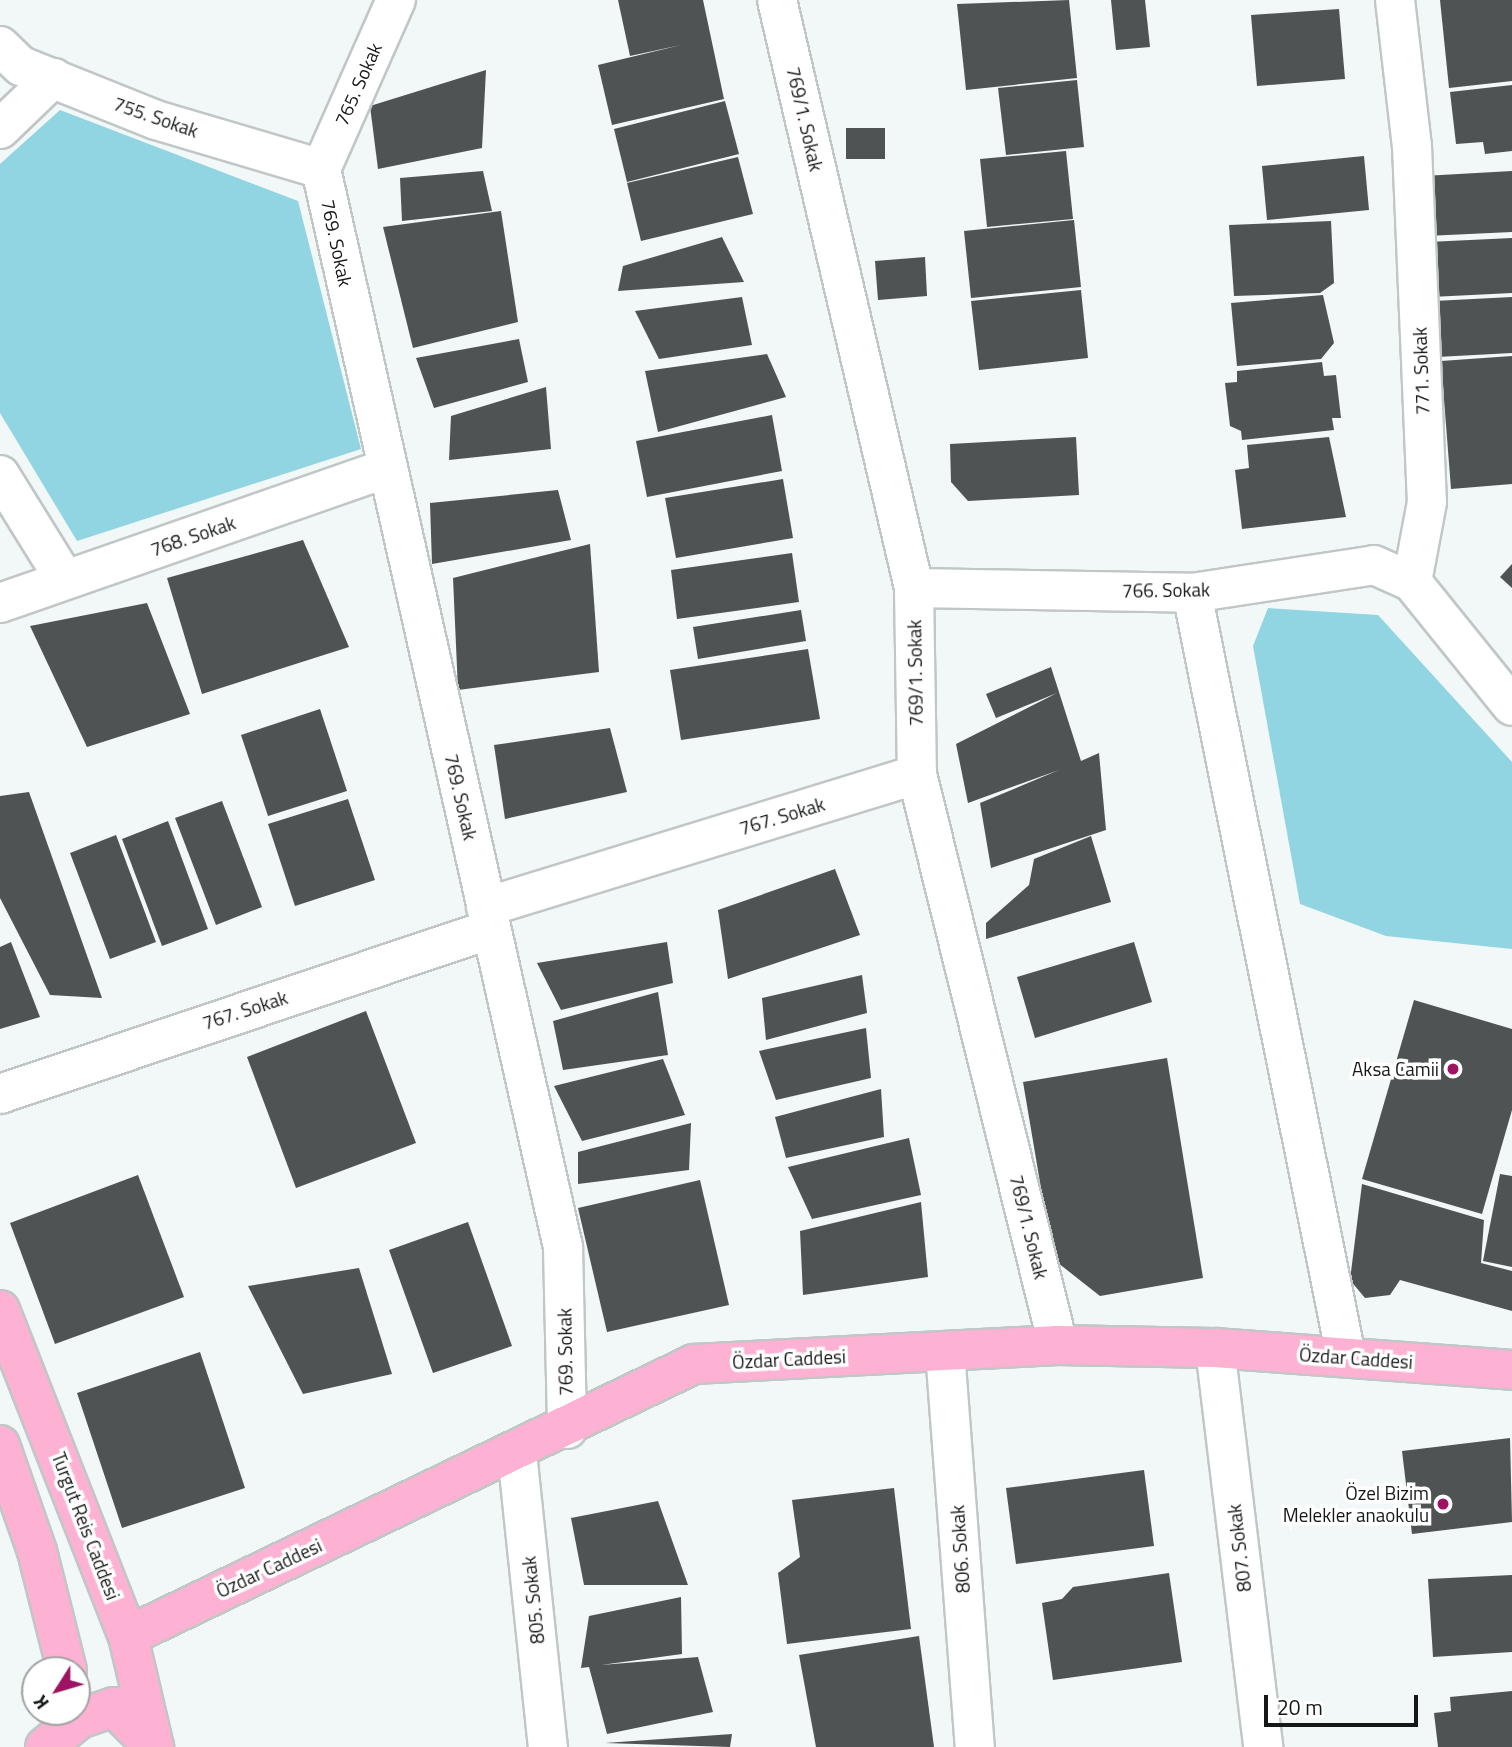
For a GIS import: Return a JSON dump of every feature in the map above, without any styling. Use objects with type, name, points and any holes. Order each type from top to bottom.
[{"type":"main road","name":"Turgut Reis Caddesi","points":[[0,1310],[128,1636],[154,1747]]},
{"type":"main road","name":"Özdar Caddesi","points":[[128,1636],[567,1429],[694,1364],[1058,1345],[1215,1348],[1512,1370]]},
{"type":"main road","points":[[0,1445],[37,1551],[63,1656]]},
{"type":"main road","points":[[91,1720],[114,1707],[154,1747]]},
{"type":"main road","points":[[45,1747],[81,1726]]},
{"type":"street","name":"765. Sokak","points":[[321,169],[396,0]]},
{"type":"street","name":"769/1. Sokak","points":[[778,0],[914,588],[917,774],[1058,1345]]},
{"type":"street","name":"771. Sokak","points":[[1395,0],[1412,146],[1427,502],[1412,582]]},
{"type":"street","name":"755. Sokak","points":[[0,46],[21,66],[156,120],[321,169]]},
{"type":"street","points":[[0,129],[53,78]]},
{"type":"street","name":"769. Sokak","points":[[321,169],[563,1247],[567,1429]]},
{"type":"street","name":"768. Sokak","points":[[0,603],[387,468]]},
{"type":"street","points":[[0,475],[65,580]]},
{"type":"street","name":"766. Sokak","points":[[914,588],[1192,593],[1374,565],[1412,582]]},
{"type":"street","points":[[1412,582],[1512,706]]},
{"type":"street","points":[[1192,593],[1346,1356]]},
{"type":"street","name":"767. Sokak","points":[[0,1094],[489,918],[917,774]]},
{"type":"street","name":"807. Sokak","points":[[1215,1348],[1263,1747]]},
{"type":"street","name":"806. Sokak","points":[[946,1351],[975,1747]]},
{"type":"street","name":"805. Sokak","points":[[517,1453],[548,1747]]},
{"type":"shaded area","points":[[60,110],[298,201],[361,449],[77,541],[0,413],[0,164]]},
{"type":"shaded area","points":[[1268,608],[1378,615],[1512,762],[1512,949],[1386,936],[1300,904],[1253,646]]},
{"type":"building","points":[[618,0],[703,0],[724,99],[612,125],[598,65],[681,45],[630,56]]},
{"type":"building","points":[[1069,0],[1077,78],[966,90],[957,4]]},
{"type":"building","points":[[1111,0],[1145,0],[1150,47],[1116,50]]},
{"type":"building","points":[[1440,0],[1512,0],[1512,81],[1449,88]]},
{"type":"building","points":[[1339,9],[1345,79],[1257,86],[1251,15]]},
{"type":"building","points":[[486,70],[482,148],[378,169],[370,106]]},
{"type":"building","points":[[1077,80],[1084,147],[1006,155],[998,88]]},
{"type":"building","points":[[1512,85],[1512,151],[1485,154],[1483,142],[1456,144],[1450,92]]},
{"type":"building","points":[[725,101],[739,154],[627,182],[614,129]]},
{"type":"building","points":[[846,128],[885,128],[885,159],[846,159]]},
{"type":"building","points":[[1066,151],[1073,219],[987,227],[980,159]]},
{"type":"building","points":[[1364,156],[1369,210],[1267,220],[1262,166]]},
{"type":"building","points":[[738,157],[753,214],[641,241],[627,183]]},
{"type":"building","points":[[483,171],[492,211],[402,221],[400,178]]},
{"type":"building","points":[[1512,171],[1512,232],[1426,236],[1423,176]]},
{"type":"building","points":[[501,211],[518,322],[413,348],[383,227]]},
{"type":"building","points":[[1074,220],[1081,287],[971,298],[964,231]]},
{"type":"building","points":[[1331,221],[1334,283],[1320,293],[1234,296],[1229,225]]},
{"type":"building","points":[[722,237],[744,282],[618,291],[623,266]]},
{"type":"building","points":[[1512,238],[1512,293],[1431,297],[1428,242]]},
{"type":"building","points":[[925,257],[927,296],[878,300],[875,261]]},
{"type":"building","points":[[1081,290],[1088,358],[979,370],[971,301]]},
{"type":"building","points":[[1323,295],[1334,343],[1321,359],[1237,366],[1231,303]]},
{"type":"building","points":[[742,297],[752,345],[659,359],[635,311]]},
{"type":"building","points":[[1512,297],[1512,353],[1437,357],[1434,301]]},
{"type":"building","points":[[519,339],[528,382],[434,408],[416,358]]},
{"type":"building","points":[[767,354],[786,397],[658,432],[645,371]]},
{"type":"building","points":[[1512,356],[1512,484],[1451,489],[1441,361]]},
{"type":"building","points":[[1322,362],[1324,376],[1336,375],[1341,418],[1332,418],[1334,430],[1242,440],[1241,431],[1230,426],[1225,383],[1237,382],[1237,371]]},
{"type":"building","points":[[546,387],[551,449],[449,460],[451,416]]},
{"type":"building","points":[[772,415],[782,471],[647,497],[636,441]]},
{"type":"building","points":[[1076,437],[1079,495],[968,501],[951,482],[950,444]]},
{"type":"building","points":[[1329,437],[1346,517],[1242,529],[1235,470],[1249,468],[1247,445]]},
{"type":"building","points":[[783,479],[793,538],[676,558],[665,498]]},
{"type":"building","points":[[558,490],[571,540],[432,564],[430,503]]},
{"type":"building","points":[[303,540],[349,647],[202,694],[167,578]]},
{"type":"building","points":[[590,544],[599,672],[458,690],[453,578]]},
{"type":"building","points":[[792,553],[799,602],[677,619],[671,570]]},
{"type":"building","points":[[1512,564],[1512,588],[1500,577]]},
{"type":"building","points":[[147,603],[190,714],[87,747],[30,626]]},
{"type":"building","points":[[801,610],[806,641],[698,659],[693,627]]},
{"type":"building","points":[[808,649],[820,719],[681,740],[670,670]]},
{"type":"building","points":[[1051,667],[1081,761],[1099,753],[1106,830],[991,868],[980,803],[1059,770],[968,803],[956,744],[1057,693],[996,718],[986,694]]},
{"type":"building","points":[[320,709],[347,791],[268,816],[241,735]]},
{"type":"building","points":[[610,728],[627,792],[505,819],[494,745]]},
{"type":"building","points":[[29,792],[102,998],[50,995],[0,898],[0,796]]},
{"type":"building","points":[[348,799],[375,880],[295,906],[268,824]]},
{"type":"building","points":[[222,801],[262,907],[216,925],[175,818]]},
{"type":"building","points":[[168,821],[208,929],[162,946],[122,839]]},
{"type":"building","points":[[116,835],[156,942],[110,959],[70,853]]},
{"type":"building","points":[[1091,836],[1111,902],[986,939],[986,923],[1029,885],[1034,859]]},
{"type":"building","points":[[835,869],[860,935],[728,979],[718,910]]},
{"type":"building","points":[[11,942],[40,1017],[0,1029],[0,947]]},
{"type":"building","points":[[667,942],[673,983],[561,1010],[537,963]]},
{"type":"building","points":[[1134,942],[1152,1002],[1035,1038],[1017,977]]},
{"type":"building","points":[[862,975],[867,1013],[766,1040],[762,998]]},
{"type":"building","points":[[658,992],[668,1055],[563,1070],[553,1021]]},
{"type":"building","name":"Aksa Camii","points":[[1414,1000],[1512,1029],[1512,1110],[1482,1214],[1362,1179]]},
{"type":"building","points":[[366,1011],[416,1143],[296,1188],[247,1057]]},
{"type":"building","points":[[866,1028],[871,1078],[776,1100],[759,1051]]},
{"type":"building","points":[[1167,1058],[1203,1278],[1100,1296],[1053,1259],[1023,1082]]},
{"type":"building","points":[[663,1059],[685,1115],[582,1141],[554,1086]]},
{"type":"building","points":[[881,1089],[884,1137],[786,1158],[775,1117]]},
{"type":"building","points":[[691,1123],[689,1170],[578,1184],[578,1152]]},
{"type":"building","points":[[909,1138],[921,1195],[812,1219],[788,1167]]},
{"type":"building","points":[[1500,1174],[1512,1176],[1512,1267],[1483,1261]]},
{"type":"building","points":[[138,1175],[184,1297],[55,1344],[10,1223]]},
{"type":"building","points":[[700,1180],[729,1305],[607,1332],[578,1208]]},
{"type":"building","points":[[1362,1184],[1484,1220],[1481,1263],[1512,1271],[1512,1311],[1400,1280],[1390,1295],[1365,1298],[1350,1280]]},
{"type":"building","points":[[921,1202],[928,1277],[803,1295],[800,1231]]},
{"type":"building","points":[[468,1222],[512,1346],[433,1373],[389,1250]]},
{"type":"building","points":[[359,1268],[392,1374],[303,1394],[248,1286]]},
{"type":"building","points":[[200,1352],[245,1488],[122,1528],[77,1393]]},
{"type":"building","points":[[1510,1438],[1512,1522],[1412,1534],[1402,1451]]},
{"type":"building","points":[[1144,1470],[1154,1546],[1016,1564],[1006,1488]]},
{"type":"building","points":[[894,1488],[911,1629],[787,1644],[778,1573],[800,1557],[792,1500]]},
{"type":"building","points":[[658,1501],[688,1585],[584,1585],[571,1518]]},
{"type":"building","points":[[1169,1573],[1182,1662],[1053,1680],[1042,1603],[1062,1599],[1073,1587]]},
{"type":"building","points":[[1512,1575],[1512,1652],[1433,1657],[1428,1579]]},
{"type":"building","points":[[681,1597],[682,1654],[601,1665],[698,1657],[713,1712],[607,1734],[589,1667],[581,1668],[589,1616]]},
{"type":"building","points":[[919,1636],[934,1747],[816,1747],[799,1655]]},
{"type":"building","points":[[1512,1691],[1512,1747],[1438,1747],[1434,1713],[1451,1711],[1450,1697]]},
{"type":"building","points":[[732,1734],[730,1747],[605,1743]]},
{"type":"place","name":"Aksa Camii","points":[[1453,1069]]},
{"type":"place","name":"Özel Bizim Melekler anaokulu","points":[[1443,1504]]}]
